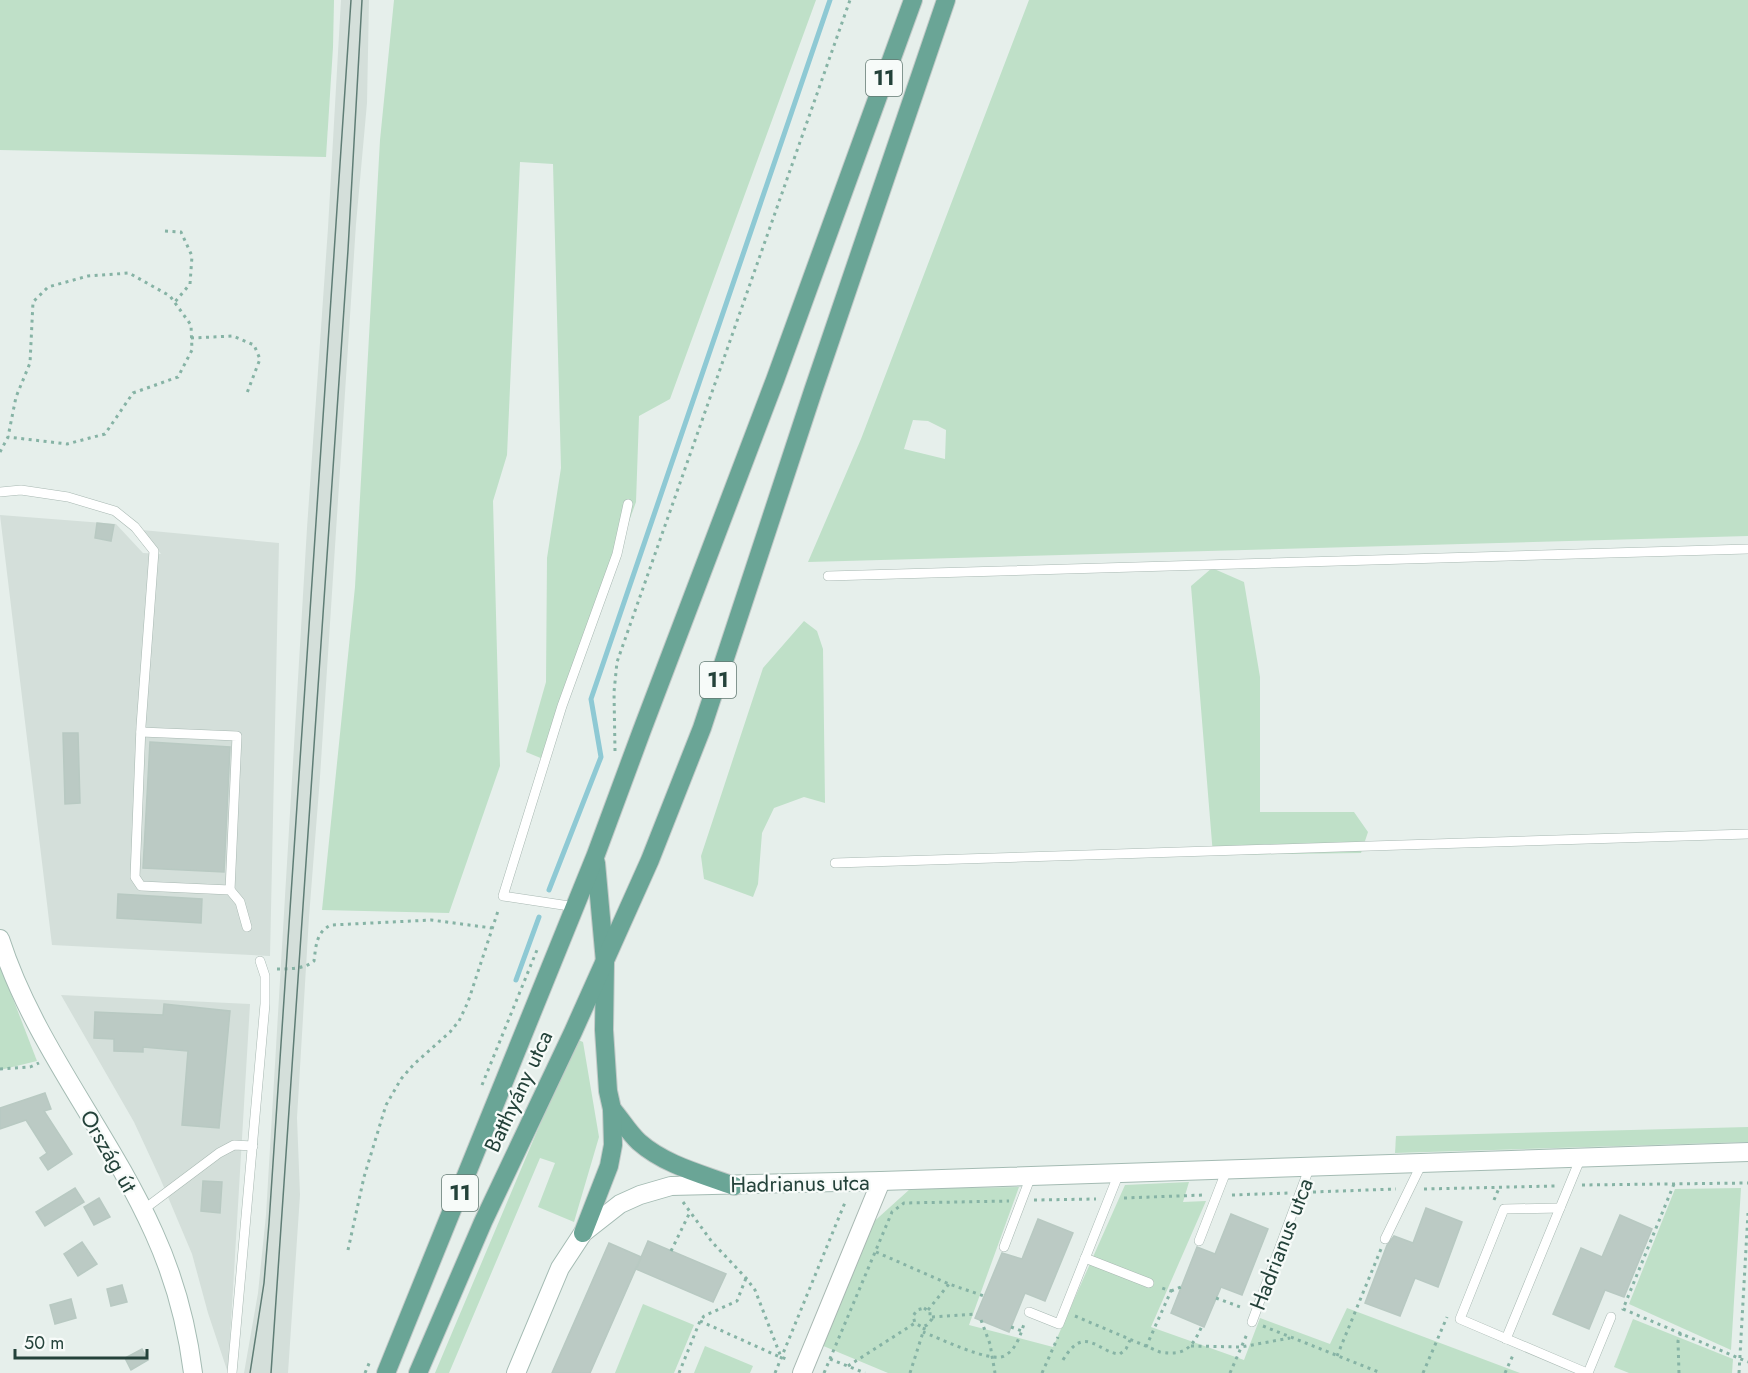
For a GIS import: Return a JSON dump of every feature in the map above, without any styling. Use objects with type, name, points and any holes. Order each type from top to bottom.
[{"type":"main road","name":"11","points":[[576,908],[775,380],[913,0]]},
{"type":"main road","name":"11","points":[[605,962],[650,860],[702,728],[813,391],[946,0]]},
{"type":"main road","points":[[583,1233],[609,1166],[613,1144],[604,1030],[605,962],[595,857]]},
{"type":"main road","name":"Batthyány utca","points":[[386,1373],[576,908]]},
{"type":"main road","name":"Batthyány utca","points":[[418,1373],[483,1222],[605,962]]},
{"type":"main road","points":[[612,1109],[639,1142],[662,1157],[689,1170],[734,1186]]},
{"type":"street","name":"Ország út","points":[[0,939],[20,992],[55,1057],[121,1169],[165,1257],[188,1336],[193,1373]]},
{"type":"street","name":"Hadrianus utca","points":[[516,1373],[560,1268],[583,1233],[620,1204],[640,1195],[671,1186],[734,1186],[1748,1152]]},
{"type":"street","points":[[806,1363],[881,1181]]},
{"type":"lane","points":[[0,492],[21,490],[68,497],[115,511],[135,527],[154,551],[141,732],[135,877],[141,886],[230,890]]},
{"type":"lane","points":[[576,908],[502,896],[562,706],[617,554],[628,504]]},
{"type":"lane","points":[[828,576],[1748,549]]},
{"type":"lane","points":[[141,732],[237,736],[230,890],[240,902],[247,927]]},
{"type":"lane","points":[[835,863],[1748,834]]},
{"type":"lane","points":[[232,1373],[265,1004],[265,976],[260,961]]},
{"type":"lane","points":[[143,1210],[219,1153],[234,1145],[253,1146]]},
{"type":"lane","points":[[1506,1339],[1581,1157]]},
{"type":"lane","points":[[1385,1239],[1422,1163]]},
{"type":"lane","name":"Hadrianus utca","points":[[1254,1318],[1310,1166]]},
{"type":"lane","points":[[1199,1241],[1227,1169]]},
{"type":"lane","points":[[1029,1312],[1059,1324],[1066,1312],[1119,1173]]},
{"type":"lane","points":[[1004,1247],[1031,1176]]},
{"type":"lane","points":[[1560,1208],[1504,1209],[1460,1319],[1587,1373],[1611,1317]]},
{"type":"lane","points":[[1085,1258],[1149,1283]]},
{"type":"path","points":[[615,756],[614,692],[617,662],[850,0]]},
{"type":"path","points":[[165,231],[181,232],[192,256],[190,284],[174,303]]},
{"type":"path","points":[[0,452],[8,437],[16,397],[30,363],[33,302],[48,286],[88,276],[129,273],[170,296],[191,325],[192,350],[178,377],[133,393],[105,434],[67,444],[8,437]]},
{"type":"path","points":[[191,338],[232,336],[254,345],[260,359],[247,393]]},
{"type":"path","points":[[348,1250],[364,1177],[386,1105],[401,1079],[414,1064],[459,1021],[468,1002],[502,896]]},
{"type":"path","points":[[284,969],[302,967],[314,961],[317,938],[323,928],[331,925],[432,920],[492,928]]},
{"type":"path","points":[[514,1005],[539,947]]},
{"type":"path","points":[[0,1069],[30,1067],[55,1057]]},
{"type":"path","points":[[824,1373],[892,1212],[904,1203],[1410,1189],[1748,1183]]},
{"type":"path","points":[[1674,1184],[1623,1309],[1748,1362]]},
{"type":"path","points":[[671,1186],[712,1242],[755,1290],[781,1357]]},
{"type":"path","points":[[671,1251],[690,1212]]},
{"type":"path","points":[[1739,1373],[1748,1213]]},
{"type":"path","points":[[1337,1356],[1385,1239]]},
{"type":"path","points":[[876,1252],[949,1284],[984,1296]]},
{"type":"path","points":[[679,1373],[700,1321],[705,1316],[737,1301],[746,1278]]},
{"type":"path","points":[[1149,1283],[1171,1292]]},
{"type":"path","points":[[928,1310],[949,1284]]},
{"type":"path","points":[[1146,1347],[1171,1292],[1181,1287]]},
{"type":"path","points":[[1216,1298],[1291,1338],[1381,1373]]},
{"type":"path","points":[[910,1373],[925,1326],[932,1318],[928,1310],[924,1308],[917,1310],[913,1316],[915,1323],[925,1326]]},
{"type":"path","points":[[923,1332],[993,1357],[1002,1357],[1017,1343],[1029,1312]]},
{"type":"path","points":[[1042,1373],[1066,1312],[1146,1347],[1170,1354],[1179,1353],[1191,1346],[1202,1326]]},
{"type":"path","points":[[930,1317],[977,1314]]},
{"type":"path","points":[[1423,1373],[1448,1314]]},
{"type":"path","points":[[1230,1373],[1254,1318]]},
{"type":"path","points":[[981,1320],[990,1344],[995,1373]]},
{"type":"path","points":[[700,1321],[781,1357],[806,1363],[830,1359],[865,1373]]},
{"type":"path","points":[[848,1366],[915,1323]]},
{"type":"path","points":[[1011,1327],[1022,1331]]},
{"type":"path","points":[[1679,1373],[1678,1346],[1681,1332]]},
{"type":"path","points":[[1191,1346],[1241,1347],[1291,1338]]},
{"type":"path","points":[[1063,1359],[1074,1347],[1088,1342],[1120,1354],[1126,1349],[1130,1340]]},
{"type":"shaded area","points":[[341,0],[369,0],[367,103],[356,224],[309,917],[297,1118],[300,1195],[288,1373],[244,1373],[258,1293],[266,1215]]},
{"type":"shaded area","points":[[0,515],[116,524],[143,553],[161,554],[142,530],[279,543],[270,956],[52,945]]},
{"type":"shaded area","points":[[61,995],[250,1004],[228,1373],[192,1254],[160,1178],[134,1122]]},
{"type":"green space","points":[[0,0],[334,0],[326,157],[0,150]]},
{"type":"green space","points":[[394,0],[816,0],[670,399],[639,416],[636,502],[543,759],[526,752],[546,682],[547,558],[561,468],[553,164],[520,162],[507,455],[493,501],[500,766],[449,913],[322,910],[355,587],[380,140]]},
{"type":"green space","points":[[1029,0],[1748,0],[1748,536],[808,562],[861,439]],"holes":[[[913,420],[928,421],[946,430],[945,459],[904,449]]]},
{"type":"green space","points":[[1212,568],[1244,582],[1260,677],[1260,812],[1354,812],[1368,832],[1361,853],[1213,855],[1191,586]]},
{"type":"green space","points":[[804,621],[817,631],[823,649],[825,803],[804,797],[774,808],[762,833],[758,884],[753,897],[704,879],[701,856],[763,668]]},
{"type":"green space","points":[[0,965],[37,1061],[0,1070]]},
{"type":"green space","points":[[576,1039],[583,1042],[599,1137],[574,1222],[538,1207],[555,1163],[540,1158],[449,1373],[435,1373]]},
{"type":"green space","points":[[1748,1127],[1748,1142],[1395,1153],[1396,1136]]},
{"type":"green space","points":[[1189,1182],[1183,1202],[1206,1201],[1151,1327],[1244,1360],[1260,1318],[1330,1344],[1347,1308],[1520,1373],[888,1373],[821,1345],[869,1226],[910,1189],[1019,1187],[969,1325],[1053,1347],[1125,1185]]},
{"type":"green space","points":[[1741,1188],[1731,1350],[1629,1304],[1675,1189]]},
{"type":"green space","points":[[643,1304],[694,1325],[674,1373],[615,1373]]},
{"type":"green space","points":[[1633,1319],[1733,1359],[1732,1373],[1629,1373],[1614,1367]]},
{"type":"green space","points":[[705,1346],[753,1366],[750,1373],[694,1373]]},
{"type":"building","points":[[97,523],[114,525],[111,541],[95,538]]},
{"type":"building","points":[[63,733],[78,733],[80,803],[65,804]]},
{"type":"building","points":[[150,742],[230,747],[224,872],[143,868]]},
{"type":"building","points":[[118,894],[202,899],[201,923],[117,918]]},
{"type":"building","points":[[164,1004],[230,1011],[219,1128],[182,1125],[188,1051],[143,1047],[143,1052],[114,1051],[114,1039],[94,1038],[95,1012],[163,1015]]},
{"type":"building","points":[[45,1093],[51,1109],[44,1111],[72,1154],[48,1170],[40,1158],[47,1153],[26,1120],[0,1129],[0,1108]]},
{"type":"building","points":[[203,1181],[222,1182],[220,1213],[201,1211]]},
{"type":"building","points":[[75,1188],[84,1202],[45,1226],[36,1212]]},
{"type":"building","points":[[99,1198],[110,1217],[94,1225],[84,1207]]},
{"type":"building","points":[[1426,1208],[1462,1222],[1438,1287],[1415,1278],[1400,1316],[1365,1303],[1387,1245],[1394,1236],[1413,1243]]},
{"type":"building","points":[[1231,1214],[1268,1229],[1242,1295],[1221,1287],[1204,1327],[1171,1313],[1197,1247],[1215,1254]]},
{"type":"building","points":[[1620,1215],[1652,1229],[1624,1297],[1605,1290],[1589,1329],[1553,1314],[1581,1248],[1602,1257]]},
{"type":"building","points":[[1038,1219],[1073,1233],[1045,1301],[1025,1293],[1009,1332],[975,1318],[1002,1253],[1022,1259]]},
{"type":"building","points":[[648,1241],[726,1274],[713,1302],[636,1269]]},
{"type":"building","points":[[82,1242],[97,1264],[78,1276],[64,1254]]},
{"type":"building","points":[[609,1243],[641,1257],[590,1373],[552,1373]]},
{"type":"building","points":[[122,1285],[127,1302],[111,1306],[107,1289]]},
{"type":"building","points":[[71,1299],[76,1318],[55,1324],[50,1305]]},
{"type":"building","points":[[142,1349],[148,1360],[131,1370],[125,1358]]},
{"type":"waterway","points":[[549,890],[601,757],[591,699],[830,0]]},
{"type":"waterway","points":[[516,980],[539,917]]},
{"type":"tram line","points":[[250,1373],[264,1283],[269,1223],[351,0]]},
{"type":"tram line","points":[[271,1373],[348,250],[362,0]]}]
